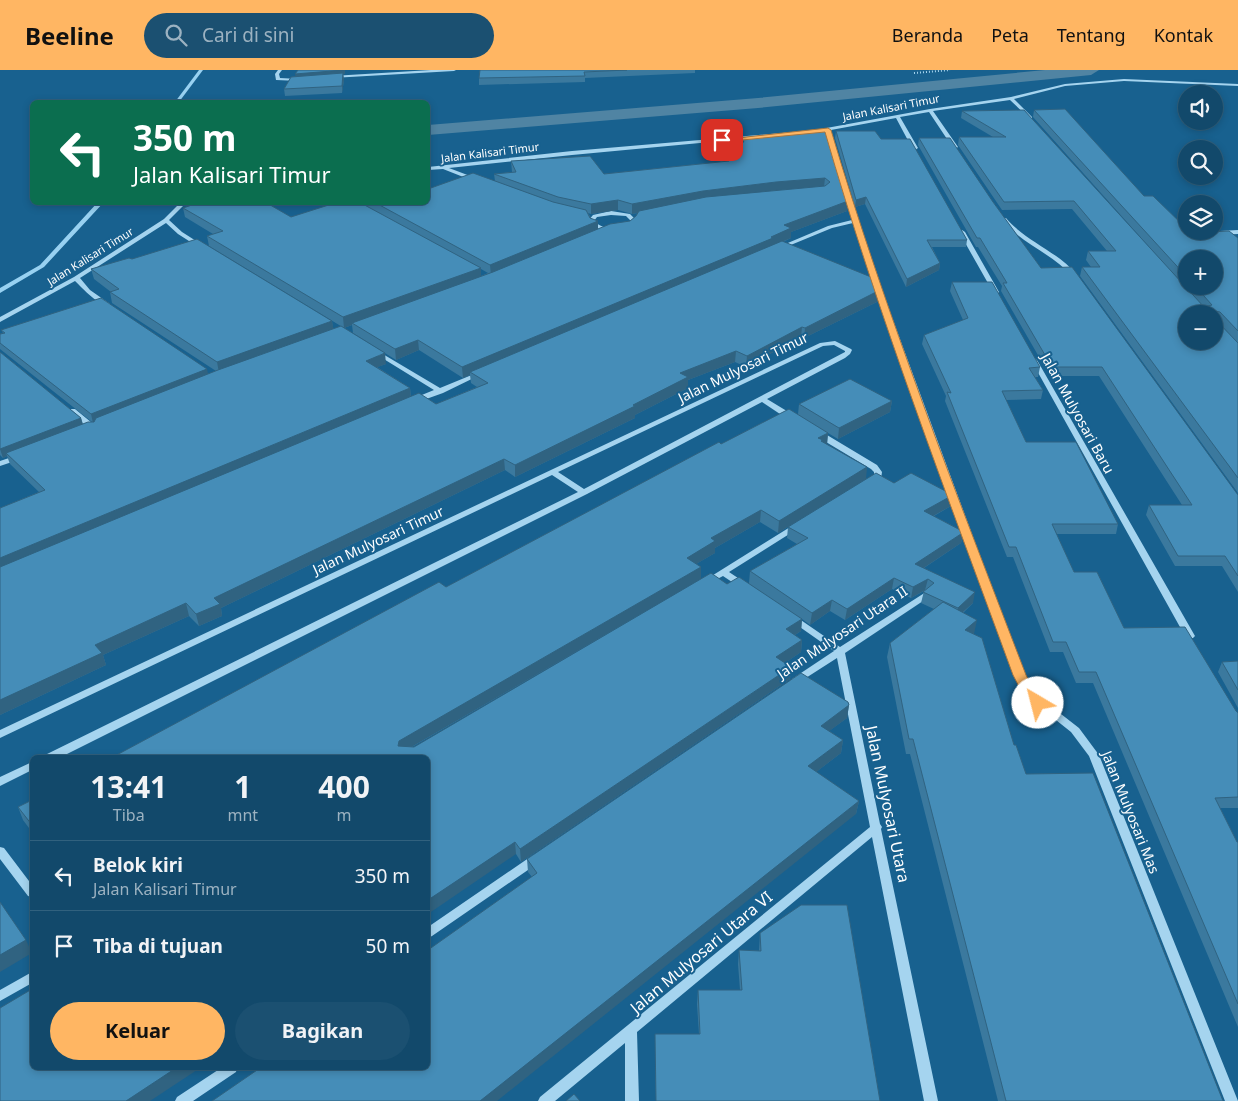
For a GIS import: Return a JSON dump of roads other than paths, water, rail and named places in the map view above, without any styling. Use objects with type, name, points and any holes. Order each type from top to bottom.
[{"type":"street","points":[[280,70],[277,76],[280,80],[308,79]]},
{"type":"street","points":[[326,78],[383,72],[454,70]]},
{"type":"street","name":"Jalan Kalisari Timur","points":[[823,130],[930,110],[1012,98],[1052,87],[1113,80],[1238,85]]},
{"type":"street","points":[[1012,98],[1034,122]]},
{"type":"street","points":[[930,110],[957,150]]},
{"type":"street","points":[[897,116],[917,152]]},
{"type":"street","name":"Jalan Mulyosari Mas","points":[[823,130],[934,446],[1024,686],[1038,703],[1075,730],[1094,755],[1232,1101]]},
{"type":"street","name":"Jalan Kalisari Timur","points":[[430,169],[572,152],[800,132]]},
{"type":"street","points":[[442,168],[486,184]]},
{"type":"street","name":"Jalan Kalisari Timur","points":[[0,320],[76,278],[166,220],[182,205]]},
{"type":"street","points":[[583,216],[592,218],[599,214],[612,213],[632,218],[640,215]]},
{"type":"street","points":[[1001,214],[1017,233],[1063,262],[1079,281]]},
{"type":"street","points":[[592,218],[590,221],[596,227],[610,230]]},
{"type":"street","points":[[593,237],[610,230],[630,226],[634,221],[632,218]]},
{"type":"street","points":[[166,220],[180,234],[213,253]]},
{"type":"street","points":[[766,253],[830,226],[854,221]]},
{"type":"street","points":[[956,222],[1000,300]]},
{"type":"street","points":[[1223,232],[1238,232]]},
{"type":"street","points":[[1226,232],[1232,238]]},
{"type":"street","points":[[76,278],[88,291],[112,308]]},
{"type":"street","name":"Jalan Mulyosari Timur","points":[[0,734],[822,344],[835,343],[849,350],[842,357],[763,400],[584,492],[55,755]]},
{"type":"street","points":[[368,347],[440,391]]},
{"type":"street","name":"Jalan Mulyosari Baru","points":[[1030,353],[1196,647]]},
{"type":"street","points":[[403,406],[485,372]]},
{"type":"street","points":[[763,400],[796,420]]},
{"type":"street","points":[[65,406],[94,429]]},
{"type":"street","points":[[86,432],[103,425]]},
{"type":"street","points":[[813,430],[876,469],[878,477],[864,486]]},
{"type":"street","points":[[0,464],[26,455]]},
{"type":"street","points":[[553,472],[584,492]]},
{"type":"street","points":[[698,587],[806,522]]},
{"type":"street","points":[[723,572],[754,593]]},
{"type":"street","name":"Jalan Mulyosari Utara II","points":[[782,690],[926,594]]},
{"type":"street","points":[[785,614],[840,651]]},
{"type":"street","name":"Jalan Mulyosari Utara","points":[[840,651],[931,1101]]},
{"type":"street","points":[[0,782],[30,767]]},
{"type":"street","name":"Jalan Mulyosari Utara VI","points":[[545,1101],[631,1032],[877,827]]},
{"type":"street","points":[[0,851],[30,890]]},
{"type":"street","points":[[430,932],[543,854]]},
{"type":"street","points":[[0,996],[30,978]]},
{"type":"street","points":[[631,1032],[632,1101]]},
{"type":"street","points":[[182,1101],[228,1070]]},
{"type":"waterway","points":[[178,100],[201,70]]},
{"type":"waterway","points":[[430,130],[758,103],[1091,70]]},
{"type":"waterway","points":[[0,291],[42,266],[99,205]]}]
